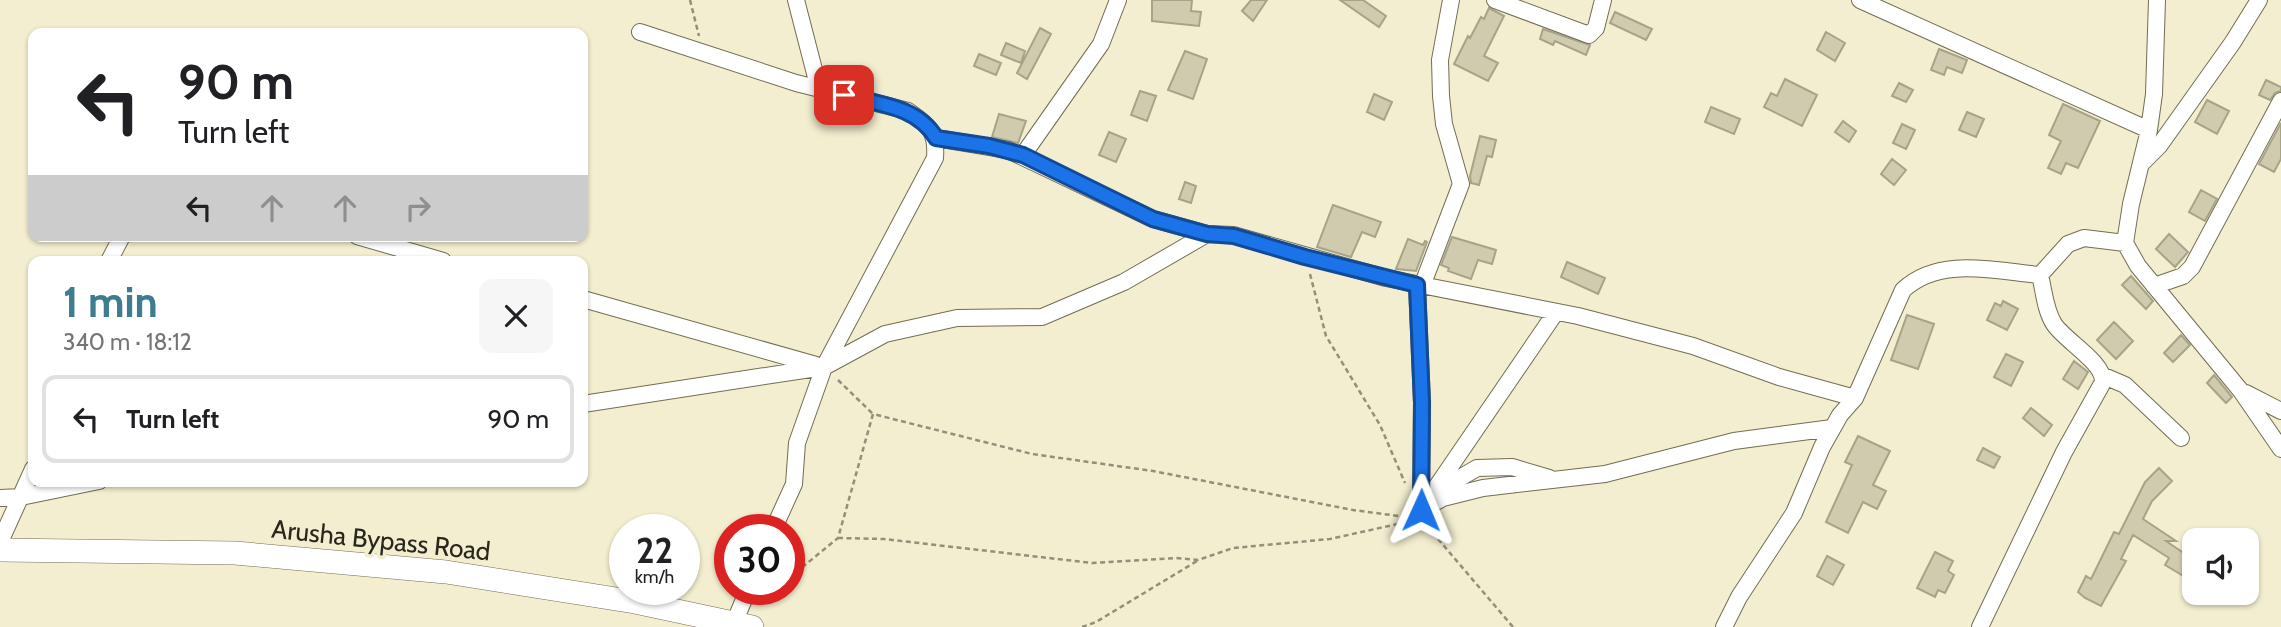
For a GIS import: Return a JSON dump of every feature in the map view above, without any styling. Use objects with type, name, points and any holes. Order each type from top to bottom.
[{"type":"main road","name":"Arusha Bypass Road","points":[[0,550],[235,553],[446,572],[635,602],[743,625]]},
{"type":"street","points":[[796,0],[819,89]]},
{"type":"street","points":[[1023,155],[1101,44],[1118,0]]},
{"type":"street","points":[[1421,515],[1420,285],[1461,184],[1444,124],[1441,96],[1440,60],[1451,0]]},
{"type":"street","points":[[1495,0],[1589,35],[1596,28],[1603,0]]},
{"type":"street","points":[[1860,0],[2149,130]]},
{"type":"street","points":[[2157,0],[2157,49],[2149,130],[2131,204],[2126,243],[2138,266],[2241,391],[2281,449]]},
{"type":"street","points":[[2141,165],[2158,146],[2259,0]]},
{"type":"street","points":[[640,33],[819,89],[908,111],[923,121],[936,138],[935,158],[824,367],[797,443],[794,484],[780,514]]},
{"type":"street","points":[[2154,286],[2183,276],[2192,267],[2281,101]]},
{"type":"street","points":[[936,138],[989,146],[1023,155],[1132,211],[1207,234],[1234,236],[1305,257],[1420,285],[1556,312],[1693,346],[1779,377],[1855,398]]},
{"type":"street","points":[[588,403],[824,367],[885,334],[957,318],[1042,317],[1124,282],[1207,234]]},
{"type":"street","points":[[2040,275],[2068,244],[2084,238],[2126,243]]},
{"type":"street","points":[[378,242],[426,256]]},
{"type":"street","points":[[1724,627],[1739,597],[1794,513],[1832,428],[1855,398],[1896,301],[1914,279],[1933,271],[1964,269],[2040,275]]},
{"type":"street","points":[[1980,627],[2064,452],[2101,391],[2104,376],[2054,324],[2046,304],[2040,275]]},
{"type":"street","points":[[588,300],[824,367]]},
{"type":"street","points":[[1421,515],[1556,312]]},
{"type":"street","points":[[2104,376],[2125,385],[2181,438]]},
{"type":"street","points":[[2241,391],[2281,411]]},
{"type":"street","points":[[1421,515],[1443,498],[1483,488],[1605,474],[1734,440],[1832,428]]},
{"type":"street","points":[[0,542],[28,481]]},
{"type":"street","points":[[0,498],[21,497],[70,487]]},
{"type":"street","points":[[743,625],[746,605]]},
{"type":"path","points":[[690,0],[702,53]]},
{"type":"path","points":[[1305,257],[1326,337],[1380,425],[1405,484]]},
{"type":"path","points":[[824,367],[873,414],[1032,454],[1153,471],[1353,510],[1421,515],[1513,627]]},
{"type":"path","points":[[805,565],[838,538],[873,414]]},
{"type":"path","points":[[1082,627],[1096,622],[1198,560],[1240,547],[1330,539],[1421,515]]},
{"type":"path","points":[[838,538],[884,540],[1092,564],[1176,558],[1198,560]]},
{"type":"building","points":[[1152,0],[1192,0],[1191,11],[1201,12],[1199,26],[1152,21]]},
{"type":"building","points":[[1251,0],[1267,0],[1253,21],[1242,11]]},
{"type":"building","points":[[1340,0],[1363,0],[1386,16],[1379,27]]},
{"type":"building","points":[[1489,8],[1504,16],[1484,56],[1498,63],[1488,81],[1454,64],[1468,36],[1470,38]]},
{"type":"building","points":[[1615,12],[1652,29],[1646,40],[1610,23]]},
{"type":"building","points":[[1040,28],[1051,34],[1027,79],[1017,73]]},
{"type":"building","points":[[1543,29],[1590,45],[1586,55],[1555,41],[1553,45],[1540,39]]},
{"type":"building","points":[[1826,32],[1845,43],[1835,61],[1817,50]]},
{"type":"building","points":[[1006,43],[1025,51],[1021,63],[1001,55]]},
{"type":"building","points":[[1939,49],[1967,60],[1962,73],[1947,67],[1944,75],[1931,70]]},
{"type":"building","points":[[1185,51],[1207,59],[1193,99],[1168,90]]},
{"type":"building","points":[[979,54],[1001,63],[996,75],[974,66]]},
{"type":"building","points":[[1785,79],[1817,95],[1802,126],[1764,107],[1771,93],[1777,96]]},
{"type":"building","points":[[2266,80],[2281,87],[2281,91],[2275,93],[2270,100],[2259,95]]},
{"type":"building","points":[[1899,83],[1913,90],[1906,102],[1892,96]]},
{"type":"building","points":[[1140,91],[1156,96],[1147,121],[1131,115]]},
{"type":"building","points":[[1374,94],[1392,102],[1384,120],[1367,112]]},
{"type":"building","points":[[2207,100],[2229,111],[2217,134],[2195,122]]},
{"type":"building","points":[[2063,104],[2100,121],[2078,168],[2066,163],[2061,174],[2048,168],[2061,141],[2049,135]]},
{"type":"building","points":[[1711,107],[1740,119],[1734,134],[1705,122]]},
{"type":"building","points":[[1967,112],[1984,119],[1976,137],[1959,130]]},
{"type":"building","points":[[999,114],[1026,121],[1018,143],[992,137]]},
{"type":"building","points":[[1843,121],[1856,131],[1849,142],[1835,132]]},
{"type":"building","points":[[2281,123],[2281,159],[2274,172],[2259,164]]},
{"type":"building","points":[[1902,124],[1915,130],[1906,149],[1893,143]]},
{"type":"building","points":[[1109,132],[1126,139],[1116,162],[1099,155]]},
{"type":"building","points":[[1480,136],[1496,140],[1492,157],[1487,156],[1479,185],[1471,183],[1470,176]]},
{"type":"building","points":[[1892,159],[1906,170],[1894,185],[1881,174]]},
{"type":"building","points":[[1185,182],[1196,186],[1191,203],[1179,199]]},
{"type":"building","points":[[2201,190],[2217,199],[2205,221],[2189,212]]},
{"type":"building","points":[[1333,205],[1381,222],[1375,237],[1362,232],[1351,257],[1317,247]]},
{"type":"building","points":[[2169,234],[2188,252],[2175,267],[2156,249]]},
{"type":"building","points":[[1452,237],[1496,250],[1492,264],[1478,260],[1471,279],[1448,271],[1449,268],[1441,265]]},
{"type":"building","points":[[1408,239],[1423,245],[1427,242],[1416,271],[1396,269]]},
{"type":"building","points":[[1567,262],[1605,278],[1598,294],[1561,277]]},
{"type":"building","points":[[2131,276],[2153,301],[2146,309],[2122,285]]},
{"type":"building","points":[[2003,301],[2018,309],[2007,330],[1987,320],[1995,303],[2001,306]]},
{"type":"building","points":[[1907,315],[1934,324],[1918,369],[1891,360]]},
{"type":"building","points":[[2114,322],[2133,341],[2116,359],[2097,340]]},
{"type":"building","points":[[2181,335],[2190,345],[2173,362],[2164,353]]},
{"type":"building","points":[[2006,354],[2023,362],[2011,386],[1994,377]]},
{"type":"building","points":[[2074,361],[2088,372],[2078,389],[2063,379]]},
{"type":"building","points":[[2214,375],[2232,397],[2226,403],[2207,383]]},
{"type":"building","points":[[2031,408],[2052,425],[2044,436],[2023,418]]},
{"type":"building","points":[[1858,436],[1890,451],[1873,485],[1886,491],[1877,509],[1863,502],[1848,533],[1826,522],[1852,465],[1845,462]]},
{"type":"building","points":[[1983,448],[2000,457],[1994,468],[1977,460]]},
{"type":"building","points":[[2159,468],[2172,481],[2152,501],[2143,519],[2176,541],[2166,541],[2182,552],[2182,575],[2165,565],[2169,558],[2133,535],[2121,559],[2126,561],[2101,606],[2078,592],[2086,576],[2091,579],[2114,532],[2119,534],[2145,482]]},
{"type":"building","points":[[1935,552],[1953,561],[1948,571],[1954,575],[1945,593],[1938,590],[1935,597],[1917,588]]},
{"type":"building","points":[[1827,556],[1844,565],[1833,585],[1817,576]]},
{"type":"route","points":[[844,95],[908,111],[923,121],[936,138],[989,146],[1023,155],[1105,198],[1153,219],[1207,234],[1260,242],[1305,257],[1417,285],[1422,403],[1421,510]]}]
